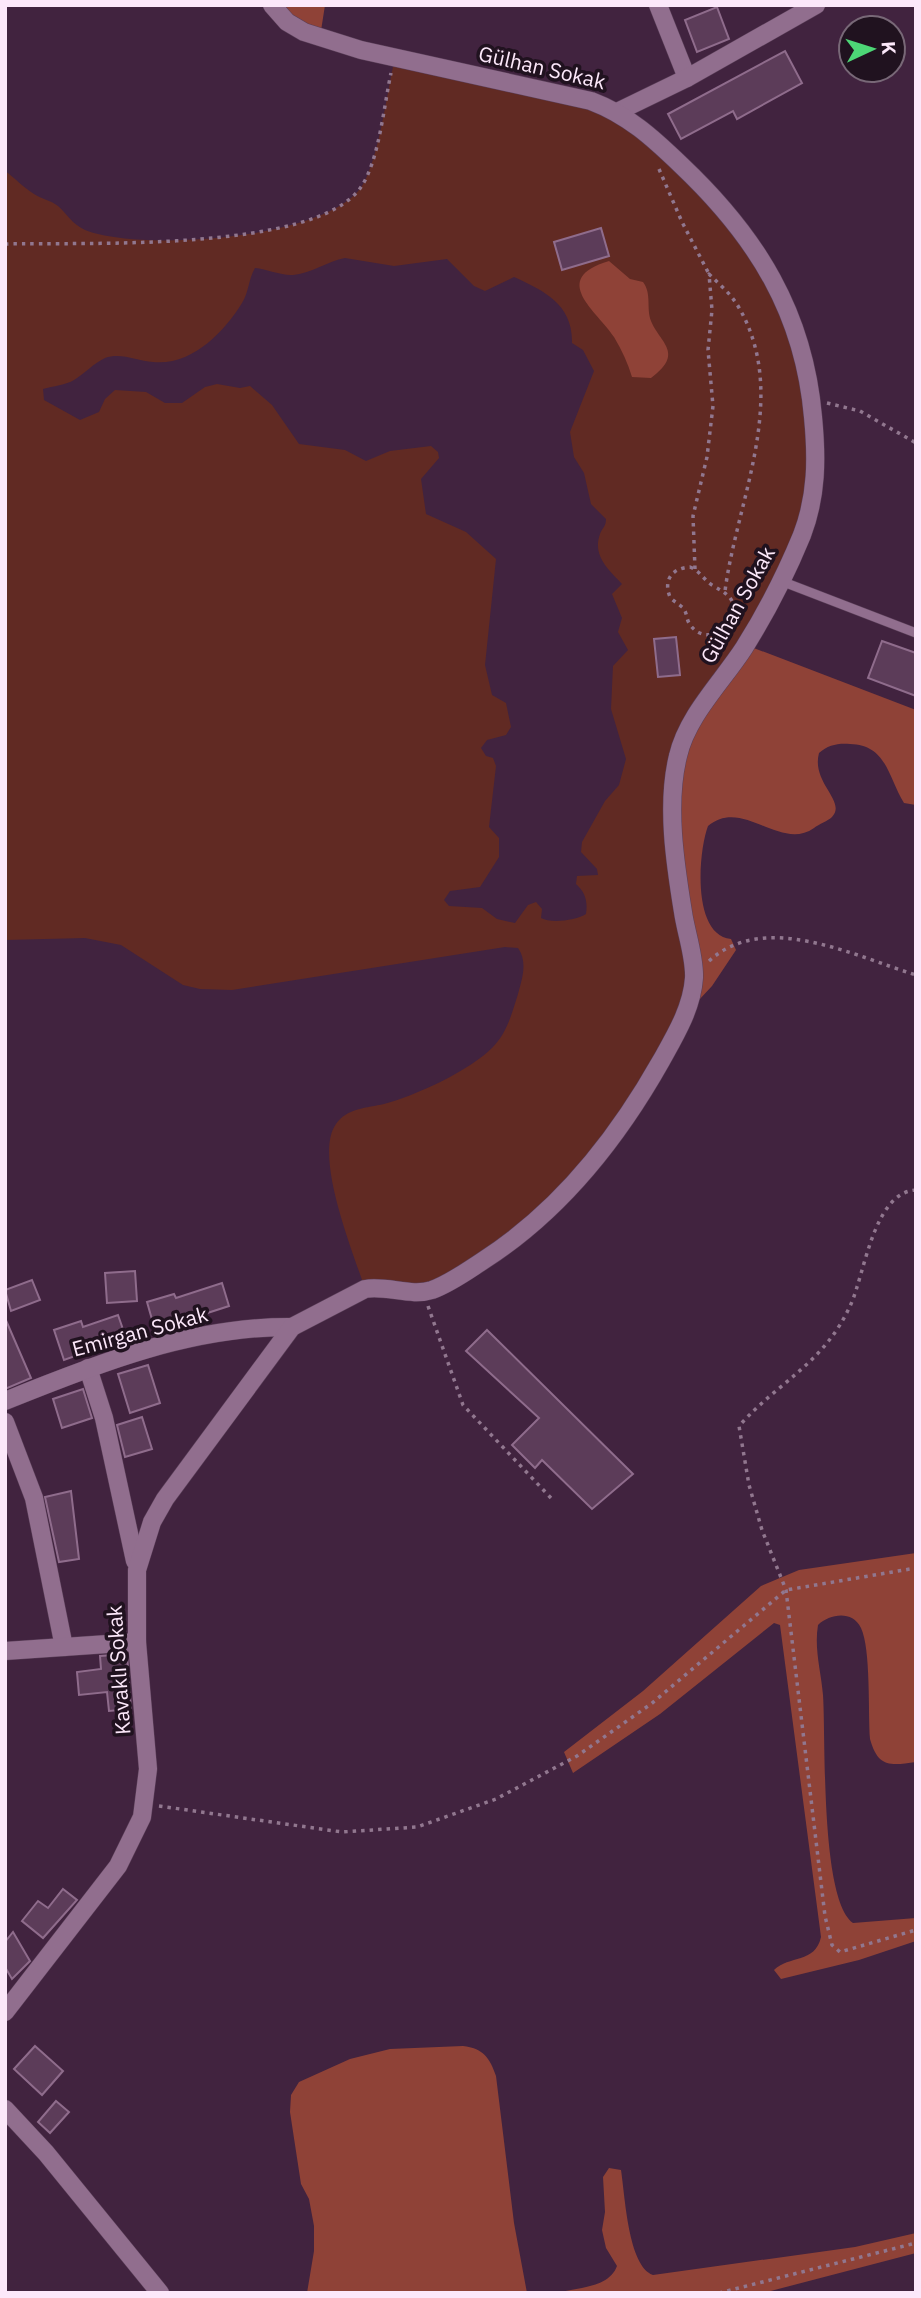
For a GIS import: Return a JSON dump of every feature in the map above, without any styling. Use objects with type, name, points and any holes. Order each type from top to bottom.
[{"type":"street","name":"Gülhan Sokak","points":[[272,5],[287,22],[304,32],[394,58],[591,101],[619,111],[722,208],[751,244],[773,277],[799,337],[812,400],[815,487],[805,526],[781,581],[746,645],[684,736],[678,753],[674,818],[683,911],[694,973],[693,991],[685,1015],[667,1051],[618,1129],[592,1162],[535,1222],[513,1240],[455,1279],[423,1292]]},
{"type":"street","points":[[658,5],[687,78]]},
{"type":"street","points":[[619,111],[687,78],[816,5]]},
{"type":"street","points":[[292,1327],[365,1289],[391,1287],[423,1292]]},
{"type":"street","name":"Emirgan Sokak","points":[[5,1401],[88,1368],[202,1336],[247,1328],[292,1327]]},
{"type":"street","name":"Kavaklı Sokak","points":[[5,2012],[118,1866],[138,1830],[145,1804],[147,1744],[137,1642],[136,1570],[144,1542],[165,1499],[292,1327]]},
{"type":"street","points":[[88,1368],[104,1418],[136,1570]]},
{"type":"street","points":[[5,1422],[34,1498],[64,1647]]},
{"type":"street","points":[[5,1651],[137,1642]]},
{"type":"street","points":[[5,2109],[46,2153],[160,2293]]},
{"type":"lane","points":[[781,581],[916,634]]},
{"type":"path","points":[[5,244],[212,239],[273,229],[335,211],[351,200],[367,174],[394,58]]},
{"type":"path","points":[[646,134],[677,213],[709,274],[737,303],[747,323],[759,363],[758,426],[725,591]]},
{"type":"path","points":[[695,569],[693,516],[705,468],[713,406],[708,337],[712,310],[709,274]]},
{"type":"path","points":[[812,400],[860,411],[916,443]]},
{"type":"path","points":[[685,567],[695,569],[710,584],[725,591],[734,606],[731,624],[716,634],[698,632],[689,623],[682,607],[670,597],[667,588],[669,578],[675,570],[685,567]]},
{"type":"path","points":[[694,973],[718,952],[735,944],[758,938],[777,938],[802,941],[916,975]]},
{"type":"path","points":[[916,1190],[907,1190],[889,1201],[850,1304],[826,1348],[759,1404],[739,1426],[749,1485],[762,1530],[786,1590],[825,1916],[832,1945],[840,1952],[916,1930]]},
{"type":"path","points":[[423,1292],[463,1405],[551,1498]]},
{"type":"path","points":[[145,1804],[342,1832],[417,1827],[496,1799],[577,1756],[651,1704],[786,1590],[916,1568]]},
{"type":"path","points":[[719,2293],[916,2243]]},
{"type":"shaded area","points":[[272,5],[325,5],[320,37]]},
{"type":"shaded area","points":[[395,58],[591,101],[670,155],[773,277],[812,399],[802,535],[697,714],[694,973],[667,1051],[563,1194],[430,1290],[365,1289],[332,1181],[330,1139],[336,1124],[346,1115],[426,1089],[457,1073],[493,1047],[508,1022],[521,982],[523,959],[518,948],[505,947],[232,990],[200,989],[183,985],[121,945],[85,938],[5,940],[5,171],[30,192],[58,206],[80,228],[111,237],[188,240],[273,229],[312,219],[342,204],[362,186],[378,142]],"holes":[[[345,258],[394,266],[447,259],[474,286],[485,291],[514,277],[536,288],[562,309],[568,319],[572,343],[583,350],[594,371],[570,432],[574,457],[584,473],[591,504],[606,519],[598,542],[600,556],[622,584],[612,594],[622,618],[618,632],[628,650],[613,666],[611,709],[626,759],[619,785],[605,801],[582,842],[581,852],[597,869],[598,875],[577,876],[576,884],[582,890],[587,909],[586,914],[577,918],[545,920],[541,918],[542,909],[536,902],[528,905],[515,923],[497,919],[482,908],[449,906],[444,900],[450,891],[480,887],[499,857],[499,838],[489,827],[496,766],[493,758],[486,756],[481,748],[487,740],[506,735],[511,727],[506,703],[492,695],[485,665],[496,559],[466,532],[426,514],[421,479],[439,458],[438,452],[431,446],[390,451],[366,461],[345,450],[299,444],[272,405],[250,386],[240,388],[217,384],[205,387],[182,403],[165,403],[146,392],[115,390],[105,399],[99,412],[80,420],[44,400],[43,389],[71,382],[111,356],[167,362],[194,353],[216,335],[235,314],[244,299],[255,268],[293,275]]]},
{"type":"shaded area","points":[[609,261],[630,279],[643,282],[646,287],[651,321],[667,348],[668,355],[667,362],[651,378],[632,377],[614,337],[583,296],[580,286],[582,277],[591,268]]},
{"type":"shaded area","points":[[746,645],[916,710],[916,805],[904,803],[885,764],[872,750],[841,744],[830,746],[819,753],[820,773],[835,804],[835,811],[828,820],[801,834],[788,834],[735,817],[721,819],[708,826],[701,873],[704,909],[718,934],[731,939],[736,950],[712,986],[685,1015],[693,991],[675,768]]},
{"type":"shaded area","points":[[916,1553],[916,1762],[892,1764],[881,1760],[873,1748],[870,1739],[866,1651],[857,1622],[847,1616],[835,1616],[823,1621],[818,1625],[817,1643],[823,1695],[830,1852],[842,1908],[853,1923],[916,1918],[916,1941],[859,1960],[781,1979],[774,1970],[813,1951],[821,1937],[780,1625],[774,1623],[660,1714],[573,1773],[564,1752],[643,1691],[761,1586],[799,1570]]},
{"type":"shaded area","points":[[463,2046],[476,2049],[485,2055],[496,2076],[514,2223],[527,2293],[307,2293],[314,2251],[314,2226],[309,2199],[301,2184],[290,2112],[291,2095],[299,2082],[350,2059],[390,2049]]},
{"type":"shaded area","points":[[609,2168],[621,2170],[633,2244],[645,2269],[653,2275],[855,2247],[916,2233],[916,2253],[763,2293],[558,2293],[600,2283],[613,2273],[617,2266],[606,2248],[602,2230],[605,2212],[603,2177]]},
{"type":"building","points":[[717,7],[729,39],[697,52],[685,20]]},
{"type":"building","points":[[785,51],[802,83],[737,119],[733,111],[681,139],[668,114]]},
{"type":"building","points":[[601,228],[609,256],[562,270],[554,242]]},
{"type":"building","points":[[676,637],[680,675],[658,677],[654,639]]},
{"type":"building","points":[[882,641],[916,653],[916,696],[868,678]]},
{"type":"building","points":[[135,1271],[137,1301],[107,1303],[105,1273]]},
{"type":"building","points":[[32,1280],[40,1300],[11,1311],[5,1290]]},
{"type":"building","points":[[222,1283],[229,1306],[155,1330],[147,1302],[174,1294],[176,1298]]},
{"type":"building","points":[[118,1315],[126,1338],[64,1360],[54,1330],[81,1321],[83,1327]]},
{"type":"building","points":[[5,1318],[31,1378],[5,1389]]},
{"type":"building","points":[[487,1330],[633,1474],[592,1509],[542,1460],[535,1468],[512,1445],[539,1418],[466,1351]]},
{"type":"building","points":[[148,1365],[160,1403],[130,1413],[118,1374]]},
{"type":"building","points":[[83,1389],[92,1418],[62,1428],[53,1399]]},
{"type":"building","points":[[142,1417],[152,1449],[125,1457],[117,1425]]},
{"type":"building","points":[[71,1491],[79,1559],[59,1562],[45,1497]]},
{"type":"building","points":[[127,1654],[131,1709],[109,1711],[107,1692],[79,1695],[77,1672],[101,1669],[100,1656]]},
{"type":"building","points":[[63,1889],[77,1900],[43,1938],[22,1921],[38,1901],[48,1908]]},
{"type":"building","points":[[13,1932],[30,1961],[12,1979],[5,1967],[5,1942]]},
{"type":"building","points":[[35,2046],[63,2071],[42,2095],[14,2069]]},
{"type":"building","points":[[56,2101],[69,2112],[50,2133],[38,2122]]}]
